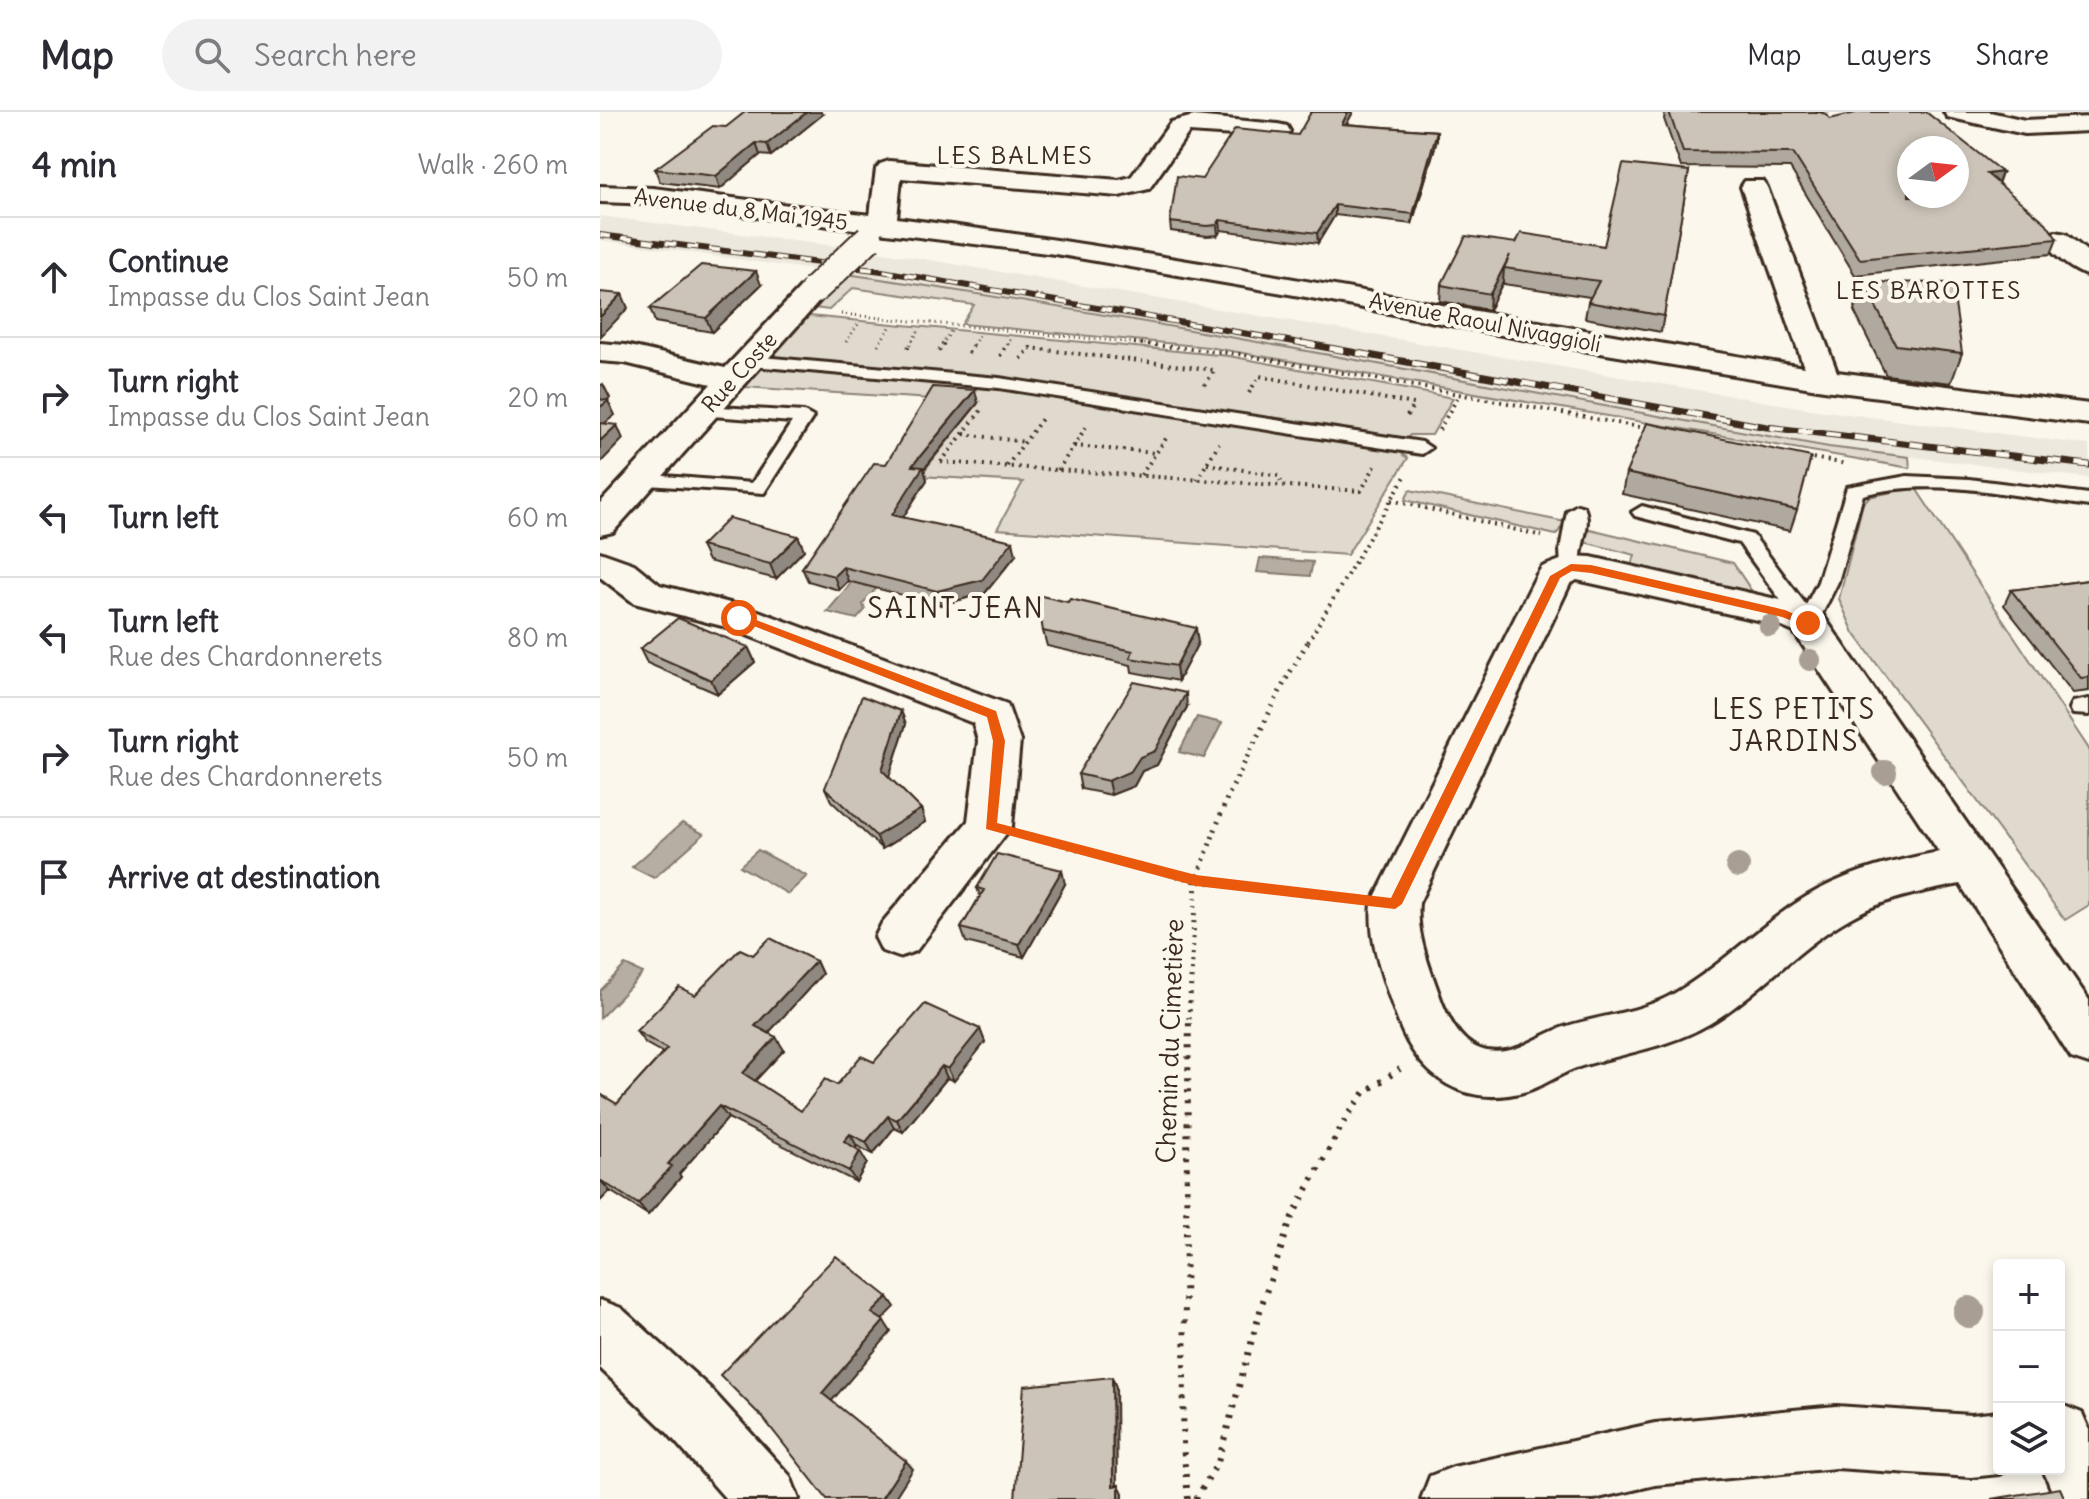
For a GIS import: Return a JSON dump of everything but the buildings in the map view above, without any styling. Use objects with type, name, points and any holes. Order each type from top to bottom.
[{"type":"street","points":[[1823,119],[1873,112]]},
{"type":"street","points":[[1956,112],[2025,127],[2089,124]]},
{"type":"street","points":[[876,232],[889,169],[1119,188],[1140,183],[1180,127],[1194,123],[1278,131]]},
{"type":"street","points":[[1754,187],[1824,380]]},
{"type":"street","name":"Avenue du 8 Mai 1945","points":[[600,194],[653,196],[876,232]]},
{"type":"street","name":"Rue Coste","points":[[600,524],[805,300],[876,232]]},
{"type":"street","name":"Avenue Raoul Nivaggioli","points":[[876,232],[1099,253],[1564,338],[1824,380],[2089,414]]},
{"type":"street","points":[[2056,240],[2089,267]]},
{"type":"street","points":[[600,352],[741,370]]},
{"type":"street","points":[[1971,864],[1891,881],[1854,893],[1814,918],[1728,985],[1655,1027],[1563,1049],[1529,1067],[1502,1074],[1476,1072],[1454,1063],[1434,1046],[1421,1017],[1399,943],[1395,904],[1560,561],[1785,614],[1808,623],[1821,638],[1971,864],[2089,1042]]},
{"type":"street","points":[[600,564],[621,572],[647,594],[739,618],[992,714],[999,741],[990,826],[899,937]]},
{"type":"street","points":[[600,1329],[641,1362],[711,1433],[767,1499]]},
{"type":"street","points":[[2065,1434],[2089,1425]]},
{"type":"street","points":[[1453,1499],[1655,1454],[1836,1437],[1971,1446],[1993,1444]]},
{"type":"street","points":[[2065,1448],[2087,1499]]},
{"type":"lane","points":[[741,370],[999,383],[1422,448]]},
{"type":"lane","points":[[640,480],[757,489],[804,417],[704,411]]},
{"type":"lane","points":[[1642,512],[1746,539],[1808,623],[1828,582],[1854,491],[1874,484],[1914,480],[2089,500]]},
{"type":"lane","points":[[1560,561],[1579,526],[1577,511]]},
{"type":"path","points":[[805,300],[1204,349],[1663,431]]},
{"type":"path","points":[[841,349],[859,323]]},
{"type":"path","points":[[873,352],[891,326]]},
{"type":"path","points":[[904,354],[920,328]]},
{"type":"path","points":[[936,357],[951,331]]},
{"type":"path","points":[[964,359],[980,334]]},
{"type":"path","points":[[990,361],[998,358],[1012,337]]},
{"type":"path","points":[[1006,467],[1061,394]]},
{"type":"path","name":"Chemin du Cimetière","points":[[1188,1499],[1183,1445],[1186,1098],[1196,881],[1227,798],[1285,681],[1422,448],[1434,440],[1459,395]]},
{"type":"path","points":[[963,434],[1025,442]]},
{"type":"path","points":[[941,462],[1361,491],[1389,442]]},
{"type":"path","points":[[1074,446],[1156,453]]},
{"type":"path","points":[[1804,457],[1851,465],[1874,484]]},
{"type":"path","points":[[1207,464],[1279,476],[1282,485]]},
{"type":"path","points":[[1391,500],[1560,561]]},
{"type":"path","points":[[990,826],[1196,881],[1395,904]]},
{"type":"path","points":[[1196,1499],[1218,1462],[1262,1304],[1292,1217],[1319,1165],[1365,1092],[1434,1046]]},
{"type":"shaded area","points":[[600,216],[883,252],[1816,410],[2089,445],[2089,478],[1829,447],[1298,348],[998,296],[600,240]]},
{"type":"shaded area","points":[[847,274],[1216,335],[1829,447],[1909,457],[1910,468],[1208,347],[962,324],[974,305],[853,288],[829,310],[814,308]]},
{"type":"shaded area","points":[[809,316],[1229,356],[1453,398],[1432,435],[1410,435],[1401,446],[1403,455],[1408,458],[1347,555],[997,529],[1023,482],[920,476],[979,402],[743,387]]},
{"type":"shaded area","points":[[1915,487],[2089,749],[2089,905],[2065,920],[1854,633],[1839,599],[1863,503],[1869,497]]},
{"type":"shaded area","points":[[1410,490],[1565,522],[1556,535],[1405,500]]},
{"type":"shaded area","points":[[1590,529],[1733,563],[1757,599],[1631,568],[1635,555],[1584,542]]},
{"type":"shaded area","points":[[1260,558],[1313,562],[1310,576],[1257,572]]},
{"type":"shaded area","points":[[855,578],[880,584],[863,604],[865,610],[857,619],[827,612]]},
{"type":"shaded area","points":[[1197,717],[1222,723],[1204,758],[1179,752]]},
{"type":"shaded area","points":[[682,823],[704,834],[654,878],[632,867]]},
{"type":"shaded area","points":[[758,850],[807,876],[788,894],[740,866]]},
{"type":"shaded area","points":[[625,965],[643,973],[600,1018],[600,991]]},
{"type":"railway","points":[[600,235],[882,271],[1312,345]]},
{"type":"railway","points":[[1302,343],[1767,427],[2089,465]]},
{"type":"district","name":"LES BALMES","points":[[1015,156]]},
{"type":"district","name":"LES BAROTTES","points":[[1929,291]]},
{"type":"district","name":"SAINT-JEAN","points":[[956,608]]},
{"type":"district","name":"LES PETITS JARDINS","points":[[1794,725]]},
{"type":"route","points":[[739,618],[905,684],[992,714],[999,741],[990,826],[1196,881],[1395,904],[1555,576],[1571,568],[1591,569],[1785,614],[1808,623]]}]
